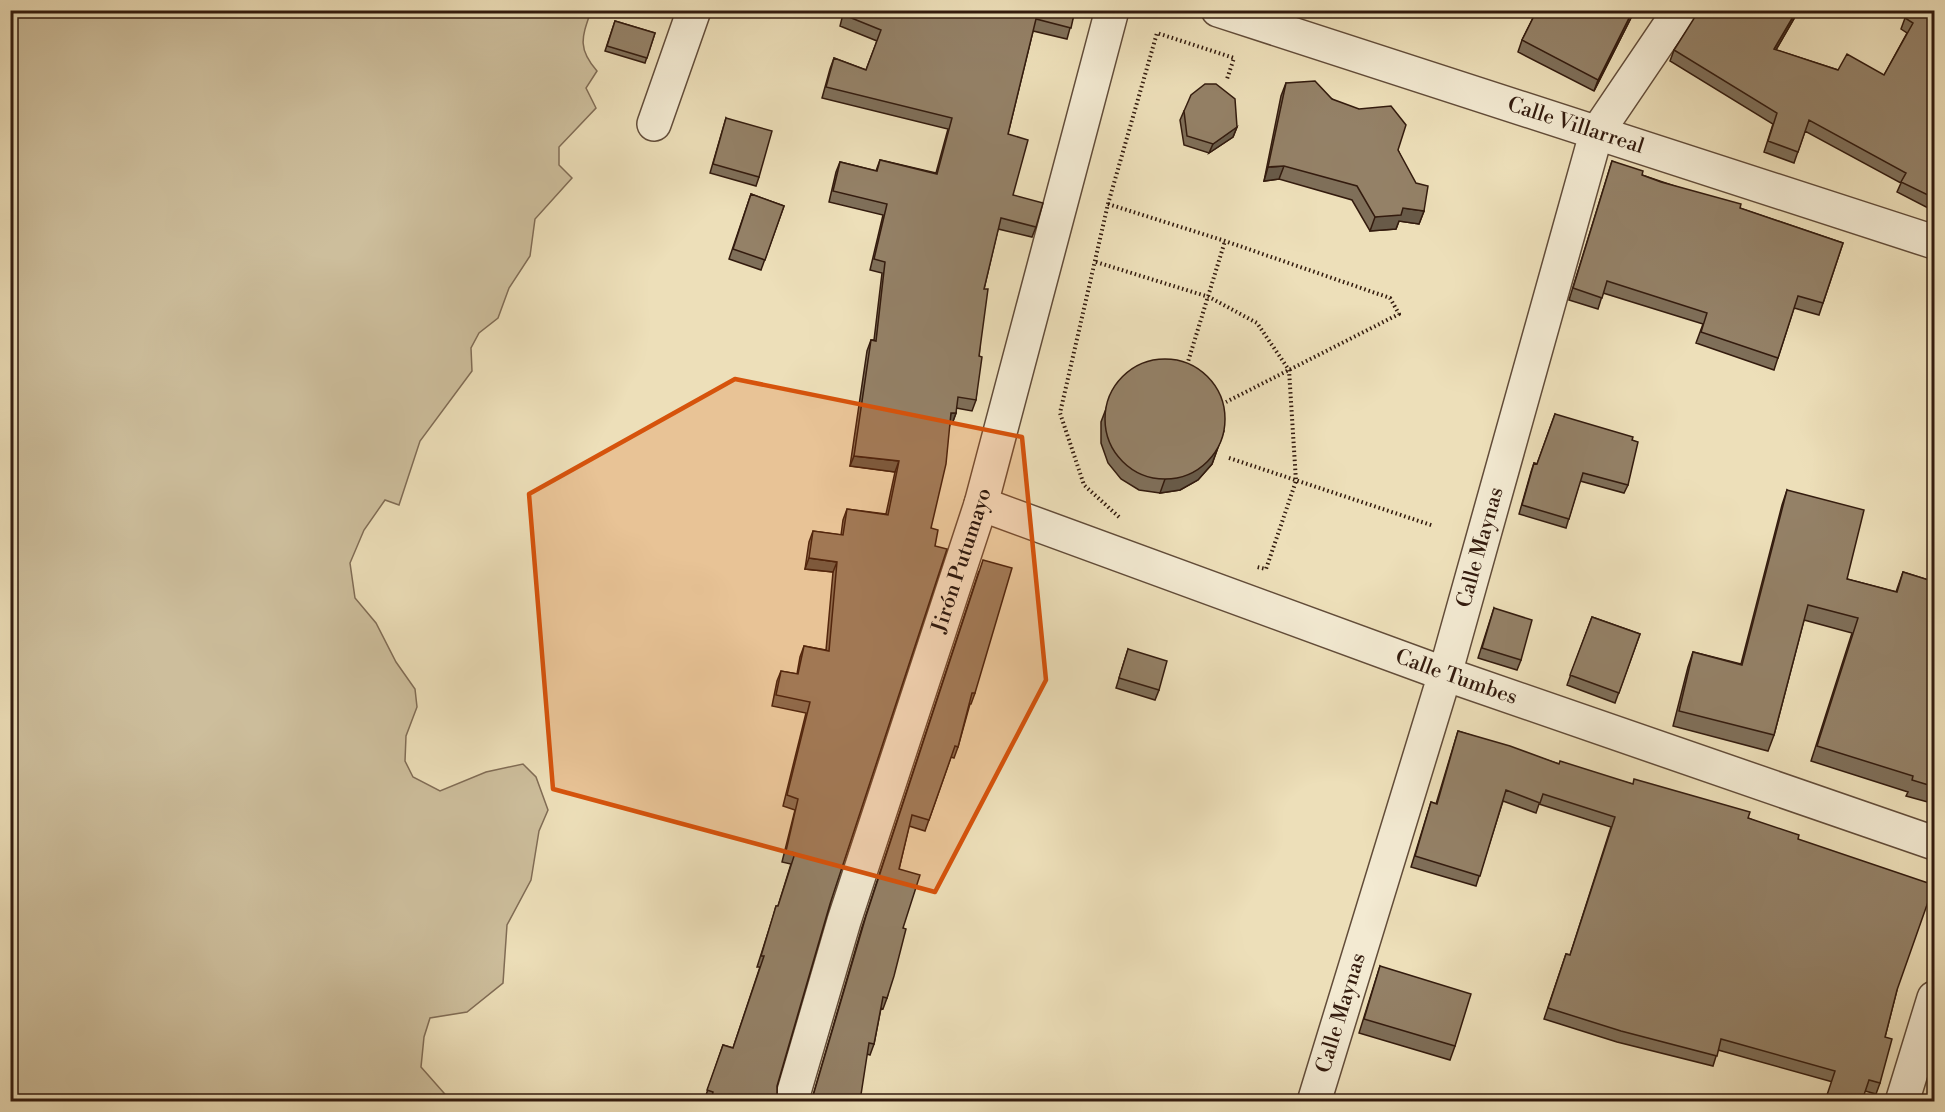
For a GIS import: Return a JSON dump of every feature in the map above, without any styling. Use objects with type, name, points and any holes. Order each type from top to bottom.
[{"type":"street","points":[[654,124],[694,10]]},
{"type":"street","name":"Jirón Putumayo","points":[[791,1101],[844,921],[981,504],[1112,10]]},
{"type":"street","name":"Calle Villarreal","points":[[1218,10],[1935,242]]},
{"type":"street","name":"Calle Maynas","points":[[1314,1101],[1445,674],[1596,134],[1680,10]]},
{"type":"street","name":"Calle Tumbes","points":[[981,504],[1445,674],[1935,843]]},
{"type":"street","points":[[1902,1101],[1935,998]]},
{"type":"path","points":[[1124,522],[1084,485],[1060,413],[1108,204],[1157,33],[1234,58],[1227,79]]},
{"type":"path","points":[[1108,204],[1225,241],[1390,298],[1399,314],[1226,402]]},
{"type":"path","points":[[1187,368],[1225,241]]},
{"type":"path","points":[[1096,262],[1209,297],[1257,323],[1289,370],[1296,481],[1266,569],[1254,566]]},
{"type":"path","points":[[1229,458],[1434,526]]},
{"type":"highlighted area","points":[[735,379],[1022,437],[1046,680],[935,892],[553,789],[529,494]]},
{"type":"shaded area","points":[[10,11],[591,11],[583,42],[586,56],[597,71],[586,88],[596,108],[559,147],[559,165],[572,178],[535,219],[530,256],[509,288],[498,318],[479,333],[471,348],[472,371],[420,441],[399,505],[385,500],[364,530],[350,563],[355,598],[376,623],[396,662],[415,689],[417,707],[406,736],[405,761],[413,777],[440,791],[486,772],[523,764],[536,777],[548,810],[539,831],[531,880],[507,925],[503,983],[467,1012],[430,1018],[424,1037],[421,1067],[451,1101],[11,1101]]},
{"type":"building","points":[[845,10],[1075,10],[1071,28],[1036,19],[1008,134],[1028,140],[1013,195],[1043,203],[1036,227],[1001,218],[984,289],[988,289],[976,400],[958,397],[956,413],[951,413],[946,464],[931,528],[938,530],[935,546],[947,549],[830,904],[777,1086],[780,1101],[711,1101],[713,1092],[707,1090],[723,1045],[733,1048],[764,956],[761,956],[776,906],[778,906],[795,853],[786,851],[798,799],[787,795],[810,702],[776,695],[781,671],[798,674],[804,646],[829,651],[837,562],[809,558],[813,531],[843,535],[847,509],[888,515],[899,461],[854,456],[871,340],[876,341],[885,262],[874,259],[887,204],[833,191],[840,162],[877,171],[880,160],[937,174],[952,118],[826,87],[834,58],[866,70],[881,30],[844,15]]},
{"type":"building","points":[[1537,10],[1633,10],[1598,80],[1522,40]]},
{"type":"building","points":[[1704,10],[1797,10],[1774,49],[1838,70],[1847,54],[1884,75],[1913,23],[1905,18],[1909,10],[1935,10],[1934,198],[1901,182],[1906,173],[1809,120],[1798,152],[1768,141],[1777,113],[1674,50],[1698,12],[1701,14]]},
{"type":"building","points":[[615,21],[655,33],[647,58],[607,46]]},
{"type":"building","points":[[1315,81],[1332,99],[1359,109],[1391,106],[1406,125],[1398,150],[1416,183],[1428,186],[1424,211],[1403,208],[1401,215],[1375,217],[1357,186],[1284,166],[1268,167],[1286,83]]},
{"type":"building","points":[[1205,84],[1216,84],[1235,99],[1237,127],[1213,144],[1187,136],[1184,111],[1191,95]]},
{"type":"building","points":[[726,118],[772,131],[759,177],[713,164]]},
{"type":"building","points":[[1612,161],[1643,171],[1642,175],[1661,182],[1741,204],[1740,208],[1843,243],[1823,303],[1798,296],[1778,358],[1701,332],[1707,313],[1607,281],[1602,298],[1573,288]]},
{"type":"building","points":[[751,194],[784,206],[765,260],[733,249]]},
{"type":"building","points":[[1165,359],[1188,364],[1207,377],[1220,396],[1225,419],[1220,442],[1207,461],[1188,474],[1165,479],[1142,474],[1123,461],[1110,442],[1105,419],[1110,396],[1123,377],[1142,364]]},
{"type":"building","points":[[1555,414],[1633,437],[1632,440],[1638,442],[1628,485],[1583,473],[1569,519],[1522,505],[1534,463],[1537,464]]},
{"type":"building","points":[[1787,490],[1864,510],[1847,579],[1897,592],[1903,572],[1935,582],[1935,787],[1912,780],[1913,776],[1817,746],[1858,618],[1808,605],[1774,735],[1679,711],[1693,652],[1742,665]]},
{"type":"building","points":[[983,560],[1012,568],[975,693],[972,693],[958,747],[955,746],[929,820],[912,815],[899,869],[920,875],[903,928],[906,929],[894,976],[887,998],[883,997],[874,1044],[869,1043],[860,1101],[810,1101],[866,916]]},
{"type":"building","points":[[1494,608],[1532,620],[1521,660],[1482,648]]},
{"type":"building","points":[[1592,617],[1640,634],[1619,693],[1570,675]]},
{"type":"building","points":[[1128,649],[1167,661],[1159,690],[1119,678]]},
{"type":"building","points":[[1458,731],[1510,746],[1559,764],[1560,761],[1633,784],[1634,779],[1750,812],[1748,818],[1799,835],[1798,839],[1934,885],[1897,990],[1885,1037],[1892,1039],[1880,1083],[1869,1080],[1862,1101],[1825,1101],[1835,1071],[1721,1039],[1717,1056],[1621,1031],[1548,1008],[1566,954],[1570,955],[1615,817],[1543,794],[1540,803],[1506,790],[1480,876],[1415,856],[1431,802],[1437,804]]},
{"type":"building","points":[[1380,966],[1471,994],[1455,1046],[1364,1019]]}]
